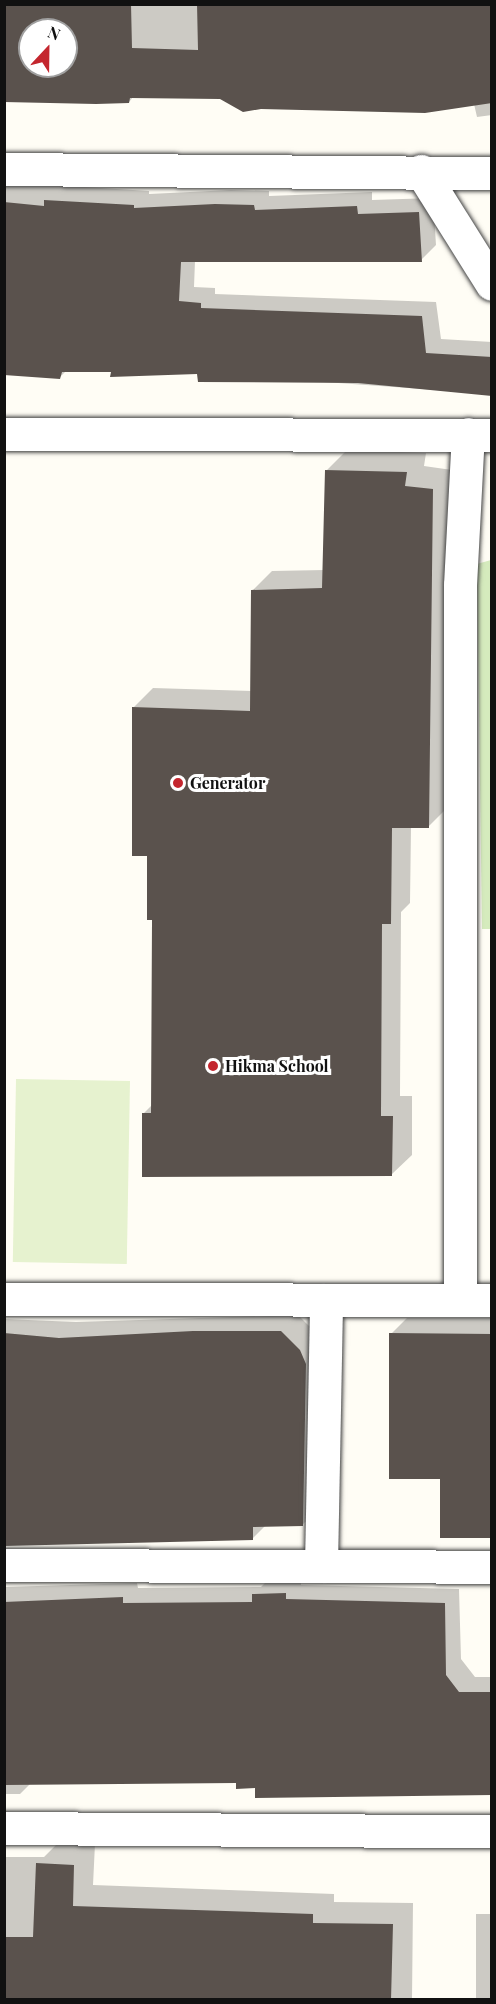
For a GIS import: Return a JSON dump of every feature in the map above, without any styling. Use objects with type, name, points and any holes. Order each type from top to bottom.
[{"type":"street","points":[[4,169],[492,172]]},
{"type":"street","points":[[421,171],[492,284]]},
{"type":"street","points":[[4,434],[480,435],[460,585],[460,1300]]},
{"type":"street","points":[[4,1299],[492,1300]]},
{"type":"street","points":[[321,1566],[326,1300]]},
{"type":"street","points":[[4,1565],[492,1567]]},
{"type":"street","points":[[4,1828],[492,1832]]},
{"type":"green space","points":[[491,560],[491,929],[482,929],[477,564]]},
{"type":"green space","points":[[16,1079],[130,1081],[127,1264],[13,1262]]},
{"type":"building","points":[[4,4],[131,4],[132,48],[198,50],[197,4],[492,4],[492,103],[425,113],[261,109],[243,112],[220,99],[130,98],[129,103],[4,102]]},
{"type":"building","points":[[44,200],[134,205],[134,208],[215,204],[254,205],[255,210],[357,206],[358,214],[419,212],[422,262],[181,262],[179,301],[201,303],[201,308],[422,316],[426,353],[492,357],[492,396],[358,383],[198,382],[197,374],[110,377],[111,372],[62,372],[60,379],[4,375],[4,202],[44,206]]},
{"type":"building","points":[[325,470],[407,472],[405,486],[433,489],[429,828],[392,828],[391,924],[382,924],[381,1116],[393,1116],[392,1176],[142,1177],[142,1113],[151,1113],[152,920],[147,920],[147,856],[132,856],[132,707],[250,711],[251,590],[322,588]]},
{"type":"building","points":[[193,1331],[281,1331],[300,1350],[306,1364],[303,1526],[253,1527],[253,1540],[4,1546],[4,1333],[59,1338]]},
{"type":"building","points":[[389,1333],[492,1334],[492,1538],[440,1538],[440,1479],[389,1479]]},
{"type":"building","points":[[286,1593],[286,1599],[445,1603],[446,1675],[459,1692],[492,1692],[492,1795],[255,1798],[255,1788],[236,1789],[236,1783],[4,1785],[4,1602],[123,1597],[123,1603],[252,1602],[252,1594]]},
{"type":"building","points":[[36,1863],[74,1865],[73,1906],[313,1914],[313,1923],[393,1924],[391,2000],[4,2000],[4,1937],[33,1937]]},
{"type":"place","name":"Generator","points":[[178,783]]},
{"type":"place","name":"Hikma School","points":[[213,1066]]}]
